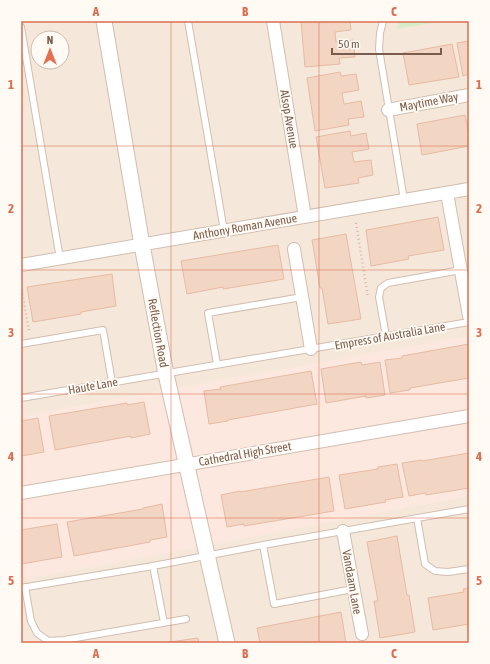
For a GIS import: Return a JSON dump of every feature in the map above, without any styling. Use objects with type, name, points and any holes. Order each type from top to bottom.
[{"type":"street","name":"Reflection Road","points":[[104,21],[142,245],[166,374],[227,643]]},
{"type":"street","name":"Alsop Avenue","points":[[273,21],[305,217]]},
{"type":"street","name":"Maytime Way","points":[[388,110],[469,95]]},
{"type":"street","name":"Anthony Roman Avenue","points":[[21,265],[469,189]]},
{"type":"street","points":[[447,193],[469,316]]},
{"type":"street","points":[[294,249],[310,349]]},
{"type":"street","name":"Cathedral High Street","points":[[21,493],[469,416]]},
{"type":"street","name":"Vandaam Lane","points":[[343,531],[362,634]]},
{"type":"lane","points":[[188,21],[224,231]]},
{"type":"lane","points":[[383,21],[380,33],[379,50],[404,200]]},
{"type":"lane","points":[[21,27],[60,259]]},
{"type":"lane","points":[[386,336],[379,297],[381,288],[388,283],[461,270]]},
{"type":"lane","points":[[217,364],[208,313],[302,297]]},
{"type":"lane","name":"Empress of Australia Lane","points":[[166,374],[217,364],[469,322]]},
{"type":"lane","points":[[21,344],[103,330],[112,382]]},
{"type":"lane","name":"Haute Lane","points":[[21,398],[166,374]]},
{"type":"lane","points":[[186,619],[64,640],[48,641],[37,633],[31,621],[23,588],[469,509]]},
{"type":"lane","points":[[417,518],[425,564],[435,571],[448,572],[469,569]]},
{"type":"lane","points":[[262,545],[274,604],[353,589]]},
{"type":"lane","points":[[153,566],[164,622]]},
{"type":"path","points":[[356,223],[369,300]]},
{"type":"path","points":[[21,286],[29,332]]},
{"type":"shaded area","points":[[21,21],[469,21],[469,643],[21,643]]},
{"type":"shaded area","points":[[469,336],[469,496],[21,580],[21,416]]},
{"type":"green space","points":[[399,21],[443,21],[397,29]]},
{"type":"building","points":[[301,21],[350,21],[351,30],[335,32],[336,42],[353,40],[355,57],[339,58],[340,64],[305,67]]},
{"type":"building","points":[[469,41],[469,74],[463,76],[457,43]]},
{"type":"building","points":[[452,44],[459,77],[409,85],[403,53]]},
{"type":"building","points":[[340,72],[341,76],[356,74],[359,90],[342,93],[344,104],[361,101],[364,117],[348,119],[349,125],[315,131],[307,78]]},
{"type":"building","points":[[465,115],[469,136],[469,146],[422,155],[417,124]]},
{"type":"building","points":[[350,131],[351,136],[366,133],[369,149],[352,152],[354,162],[371,160],[373,175],[358,178],[359,183],[325,188],[316,137]]},
{"type":"building","points":[[438,217],[444,250],[408,256],[409,259],[371,266],[366,230]]},
{"type":"building","points":[[346,234],[361,319],[328,324],[312,240]]},
{"type":"building","points":[[278,245],[284,279],[223,289],[223,287],[187,294],[181,261]]},
{"type":"building","points":[[112,274],[116,306],[81,312],[81,314],[33,322],[27,287]]},
{"type":"building","points":[[469,344],[469,378],[390,393],[385,360],[402,358],[402,356]]},
{"type":"building","points":[[361,362],[362,365],[380,362],[385,395],[366,398],[366,396],[326,403],[321,369]]},
{"type":"building","points":[[311,371],[317,404],[209,424],[204,391]]},
{"type":"building","points":[[144,402],[150,434],[55,450],[49,416],[127,403],[127,405]]},
{"type":"building","points":[[38,418],[44,452],[21,456],[21,421]]},
{"type":"building","points":[[469,453],[469,488],[426,495],[425,493],[409,496],[402,463]]},
{"type":"building","points":[[397,464],[403,497],[385,500],[386,502],[345,509],[339,475],[378,469],[378,467]]},
{"type":"building","points":[[329,477],[334,511],[244,526],[244,524],[227,527],[221,495]]},
{"type":"building","points":[[162,504],[167,537],[150,540],[150,542],[74,556],[67,522],[143,509]]},
{"type":"building","points":[[57,524],[62,557],[21,564],[21,530]]},
{"type":"building","points":[[397,536],[415,632],[380,638],[374,601],[378,601],[367,542]]},
{"type":"building","points":[[469,588],[469,624],[433,630],[428,598],[464,592],[463,589]]},
{"type":"building","points":[[341,612],[346,643],[260,643],[257,628]]},
{"type":"building","points":[[198,638],[199,643],[163,643]]}]
